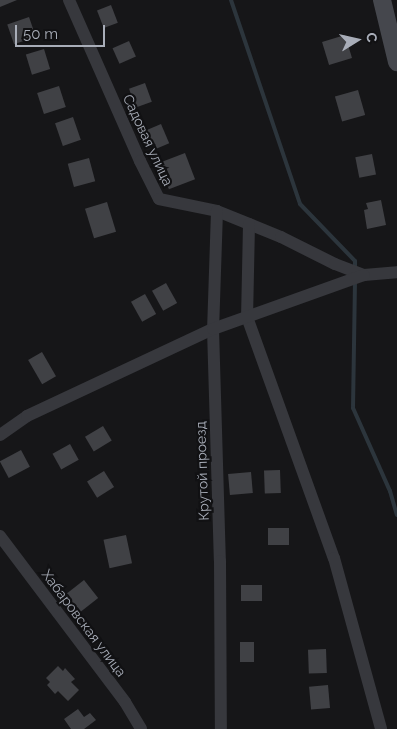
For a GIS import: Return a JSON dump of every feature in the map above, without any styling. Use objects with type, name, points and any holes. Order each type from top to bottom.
[{"type":"main road","points":[[382,0],[397,62]]},
{"type":"street","name":"Садовая улица","points":[[69,0],[140,161],[159,199],[217,211],[281,237],[335,264],[364,275],[397,272]]},
{"type":"street","name":"Крутой проезд","points":[[217,211],[213,329],[220,561],[221,729]]},
{"type":"street","points":[[249,224],[248,317],[334,558],[381,729]]},
{"type":"street","points":[[0,435],[27,416],[213,329],[364,275]]},
{"type":"street","name":"Хабаровская улица","points":[[0,536],[125,702],[141,729]]},
{"type":"building","points":[[0,0],[17,0],[0,7]]},
{"type":"building","points":[[111,5],[118,23],[104,28],[97,10]]},
{"type":"building","points":[[29,17],[36,37],[14,44],[7,24]]},
{"type":"building","points":[[345,35],[352,58],[329,65],[322,42]]},
{"type":"building","points":[[129,41],[136,57],[119,64],[113,48]]},
{"type":"building","points":[[44,49],[50,69],[32,75],[26,55]]},
{"type":"building","points":[[145,83],[152,102],[136,108],[129,89]]},
{"type":"building","points":[[59,86],[66,107],[44,114],[37,93]]},
{"type":"building","points":[[358,90],[365,115],[342,122],[335,97]]},
{"type":"building","points":[[73,117],[81,140],[63,146],[55,123]]},
{"type":"building","points":[[161,124],[169,143],[154,150],[146,130]]},
{"type":"building","points":[[185,153],[195,179],[169,189],[159,163]]},
{"type":"building","points":[[372,154],[376,175],[359,178],[355,157]]},
{"type":"building","points":[[89,158],[95,181],[74,187],[68,164]]},
{"type":"building","points":[[381,200],[386,225],[367,229],[364,210],[368,209],[366,203]]},
{"type":"building","points":[[107,202],[116,232],[94,238],[85,209]]},
{"type":"building","points":[[166,283],[177,303],[163,311],[152,291]]},
{"type":"building","points":[[145,294],[156,314],[142,322],[131,302]]},
{"type":"building","points":[[42,352],[56,376],[42,384],[28,360]]},
{"type":"building","points":[[103,426],[112,441],[94,451],[85,437]]},
{"type":"building","points":[[70,444],[79,460],[61,469],[53,454]]},
{"type":"building","points":[[21,450],[30,467],[9,478],[0,461]]},
{"type":"building","points":[[280,470],[281,493],[265,494],[264,471]]},
{"type":"building","points":[[104,471],[114,487],[97,498],[87,482]]},
{"type":"building","points":[[251,472],[253,493],[230,495],[228,474]]},
{"type":"building","points":[[268,528],[289,528],[289,545],[268,545]]},
{"type":"building","points":[[126,535],[132,563],[110,568],[104,540]]},
{"type":"building","points":[[84,580],[98,598],[80,612],[66,594]]},
{"type":"building","points":[[241,585],[262,585],[262,601],[241,601]]},
{"type":"building","points":[[240,642],[254,642],[254,662],[240,662]]},
{"type":"building","points":[[326,649],[327,673],[309,674],[308,650]]},
{"type":"building","points":[[58,666],[63,671],[65,668],[75,679],[71,682],[79,690],[68,701],[58,691],[55,694],[47,685],[50,682],[46,678]]},
{"type":"building","points":[[328,685],[330,708],[311,710],[309,687]]},
{"type":"building","points":[[78,709],[84,717],[90,713],[96,720],[84,729],[71,729],[64,719]]},
{"type":"waterway","points":[[231,0],[300,204],[355,261],[355,269]]},
{"type":"waterway","points":[[355,281],[353,408],[390,491],[397,515]]}]
